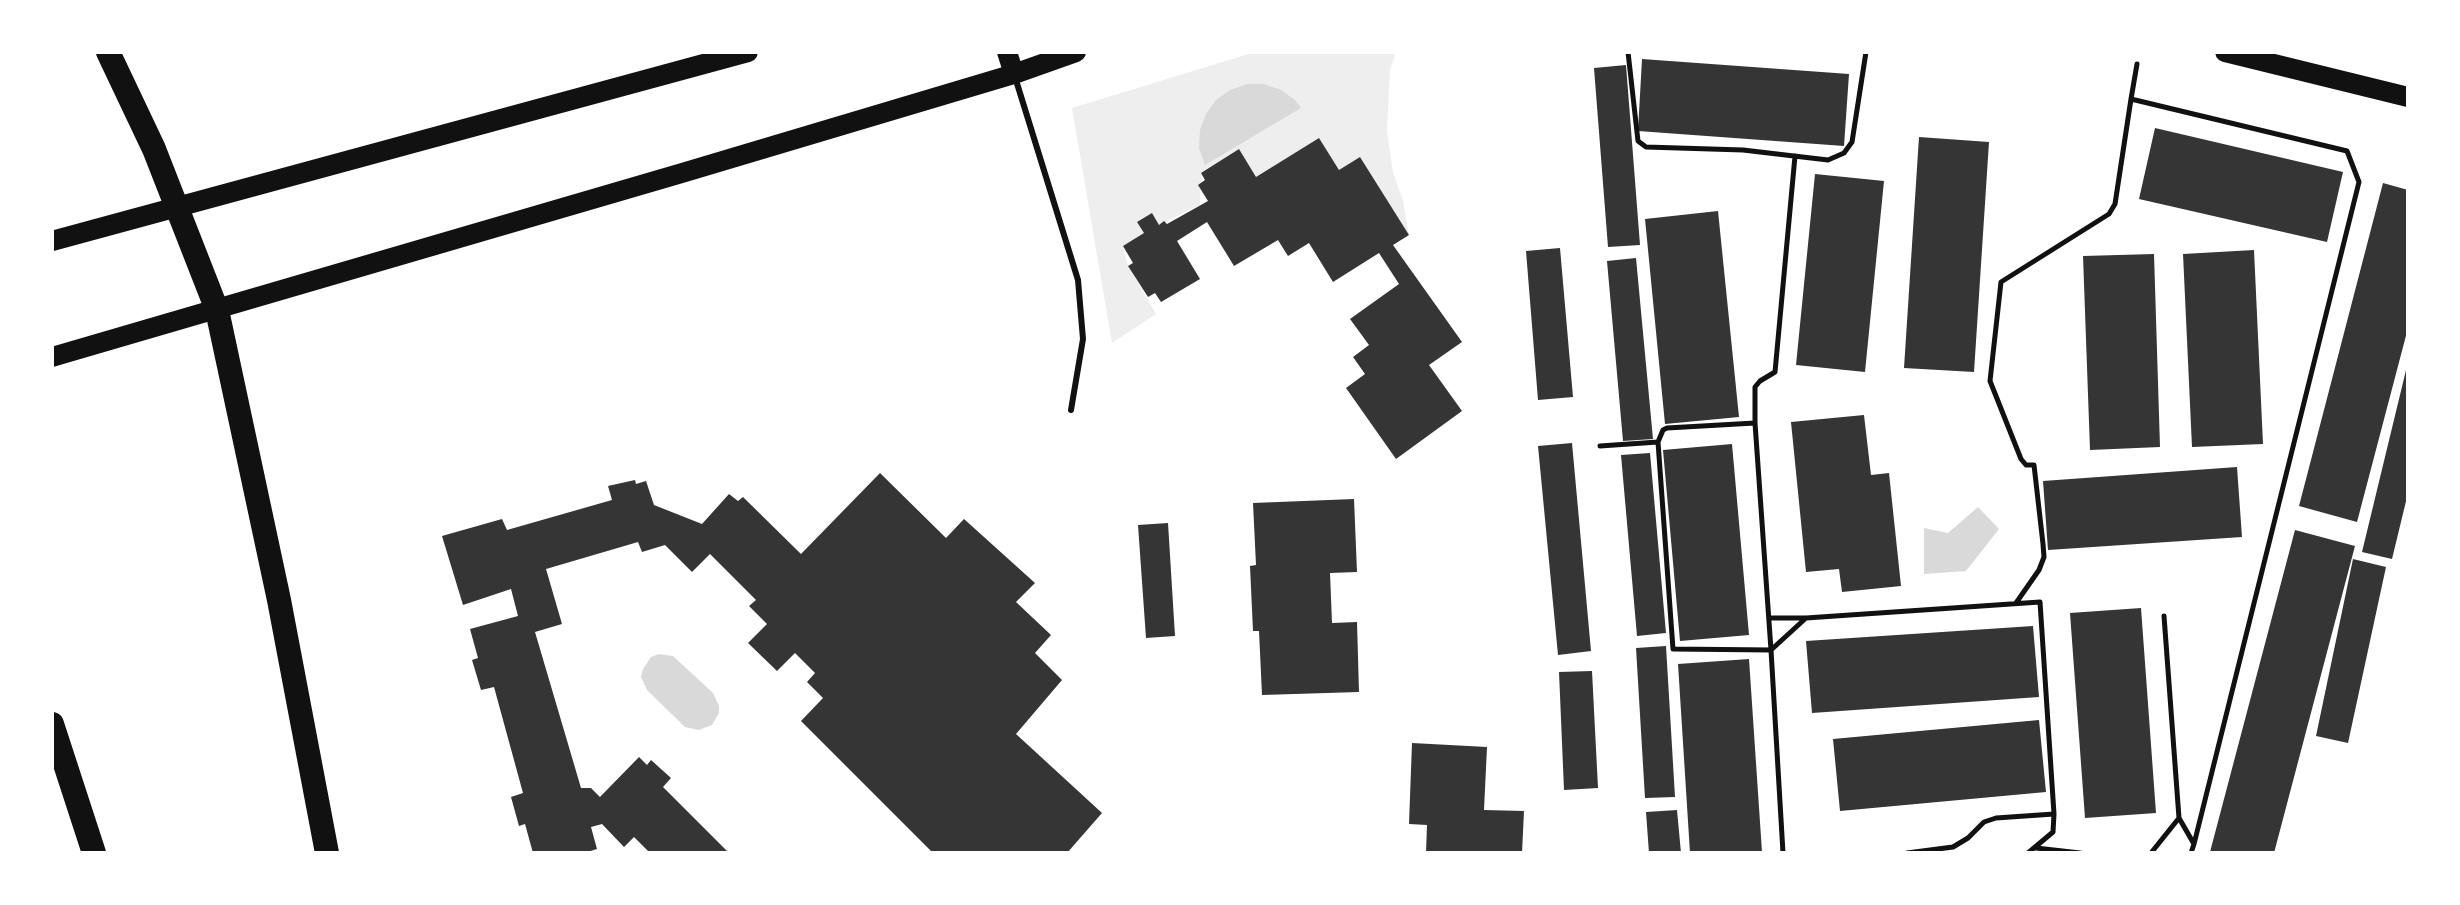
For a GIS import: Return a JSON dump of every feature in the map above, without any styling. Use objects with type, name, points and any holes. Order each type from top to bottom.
[{"type":"highway","points":[[108,52],[154,149],[217,310],[279,600],[327,853]]},
{"type":"highway","points":[[52,724],[94,853]]},
{"type":"main road","points":[[52,241],[748,52]]},
{"type":"main road","points":[[1007,52],[1014,74]]},
{"type":"main road","points":[[52,357],[1014,74],[1076,52]]},
{"type":"main road","points":[[2225,52],[2408,97]]},
{"type":"lane","points":[[1014,74],[1078,280],[1083,339],[1071,410]]},
{"type":"path","points":[[1628,52],[1638,141],[1646,147],[1743,150],[1828,160],[1844,153],[1852,142],[1866,52]]},
{"type":"path","points":[[2015,604],[2039,570],[2044,557],[2034,465],[2026,465],[2021,459],[1990,381],[2001,282],[2109,214],[2115,204],[2137,64]]},
{"type":"path","points":[[2131,99],[2347,151],[2359,182],[2191,853]]},
{"type":"path","points":[[1783,853],[1755,387],[1775,372],[1795,156]]},
{"type":"path","points":[[1755,423],[1667,428],[1658,442],[1673,649],[1771,650],[1806,618]]},
{"type":"path","points":[[1600,446],[1658,442]]},
{"type":"path","points":[[1769,618],[2040,602],[2054,814],[2053,832],[2028,853]]},
{"type":"path","points":[[2164,616],[2179,818],[2194,844]]},
{"type":"path","points":[[1907,853],[1953,847],[1968,838],[1984,822],[1996,818],[2054,814]]},
{"type":"path","points":[[2151,853],[2179,818]]},
{"type":"path","points":[[1953,847],[1962,853]]},
{"type":"path","points":[[2035,848],[2080,853]]},
{"type":"shaded area","points":[[1255,52],[1396,52],[1390,70],[1387,131],[1393,172],[1403,201],[1409,235],[1360,157],[1339,170],[1319,138],[1256,177],[1239,150],[1201,173],[1200,205],[1159,225],[1152,214],[1137,222],[1144,233],[1123,247],[1128,266],[1156,314],[1112,343],[1072,108]]},
{"type":"shaded area","points":[[1247,84],[1264,84],[1281,90],[1301,108],[1205,165],[1199,148],[1200,130],[1206,114],[1216,100],[1230,90]]},
{"type":"shaded area","points":[[1978,507],[1999,529],[1966,571],[1924,574],[1924,528],[1948,533]]},
{"type":"shaded area","points":[[659,654],[673,656],[713,693],[719,713],[712,725],[699,730],[685,727],[647,690],[641,677],[643,669],[651,657]]},
{"type":"building","points":[[1642,59],[1849,74],[1844,146],[1638,131]]},
{"type":"building","points":[[1626,65],[1640,245],[1608,247],[1594,68]]},
{"type":"building","points":[[2155,128],[2343,172],[2327,242],[2139,199]]},
{"type":"building","points":[[1919,137],[1989,142],[1974,372],[1904,368]]},
{"type":"building","points":[[1319,138],[1339,170],[1360,157],[1409,235],[1393,245],[1462,342],[1429,365],[1462,411],[1396,459],[1346,388],[1365,374],[1353,357],[1369,345],[1350,319],[1399,284],[1379,253],[1333,282],[1309,243],[1288,256],[1278,240],[1234,266],[1207,222],[1177,241],[1200,279],[1161,302],[1155,293],[1148,297],[1128,266],[1133,263],[1123,246],[1144,233],[1137,222],[1152,213],[1159,225],[1164,221],[1167,224],[1208,201],[1198,185],[1205,180],[1201,173],[1239,149],[1256,177]]},
{"type":"building","points":[[1815,174],[1884,181],[1865,372],[1796,365]]},
{"type":"building","points":[[2383,183],[2408,190],[2408,328],[2357,522],[2299,506]]},
{"type":"building","points":[[1718,211],[1739,417],[1665,424],[1645,219]]},
{"type":"building","points":[[1560,248],[1573,397],[1538,400],[1526,251]]},
{"type":"building","points":[[2254,250],[2263,444],[2192,447],[2183,254]]},
{"type":"building","points":[[2154,254],[2160,447],[2090,450],[2083,256]]},
{"type":"building","points":[[1636,258],[1653,439],[1623,441],[1607,261]]},
{"type":"building","points":[[2407,366],[2408,493],[2392,559],[2362,552]]},
{"type":"building","points":[[1864,415],[1871,475],[1889,473],[1901,586],[1842,592],[1839,569],[1806,572],[1791,422]]},
{"type":"building","points":[[1572,443],[1591,651],[1558,655],[1538,446]]},
{"type":"building","points":[[1732,444],[1749,635],[1680,641],[1663,450]]},
{"type":"building","points":[[1650,453],[1666,633],[1637,636],[1621,455]]},
{"type":"building","points":[[2237,467],[2242,537],[2048,550],[2043,481]]},
{"type":"building","points":[[880,473],[946,538],[964,519],[1035,583],[1016,602],[1051,635],[1035,653],[1062,680],[1016,734],[1102,813],[1067,853],[933,853],[801,721],[823,698],[807,682],[815,673],[795,653],[777,671],[748,643],[767,624],[749,606],[756,600],[710,554],[692,572],[665,545],[642,552],[638,542],[546,569],[562,624],[535,632],[581,788],[591,788],[600,797],[639,757],[647,765],[651,760],[671,778],[663,787],[729,853],[650,853],[634,837],[624,847],[602,824],[591,827],[597,849],[584,853],[533,853],[525,824],[519,826],[511,797],[523,793],[494,687],[481,690],[472,660],[478,658],[470,629],[518,616],[511,589],[463,605],[442,536],[502,519],[507,530],[612,500],[608,486],[635,480],[636,484],[646,481],[654,505],[702,524],[729,494],[738,501],[743,497],[801,554]]},
{"type":"building","points":[[1354,499],[1357,572],[1330,573],[1332,623],[1357,622],[1359,692],[1262,695],[1259,631],[1253,631],[1250,566],[1256,565],[1253,503]]},
{"type":"building","points":[[1168,523],[1175,636],[1146,638],[1138,525]]},
{"type":"building","points":[[2295,530],[2355,546],[2274,853],[2213,853],[2210,852]]},
{"type":"building","points":[[2353,559],[2386,567],[2348,743],[2316,736]]},
{"type":"building","points":[[2141,608],[2156,813],[2085,818],[2070,613]]},
{"type":"building","points":[[2033,626],[2039,697],[1812,713],[1806,641]]},
{"type":"building","points":[[1666,646],[1675,797],[1645,798],[1636,648]]},
{"type":"building","points":[[1749,659],[1762,852],[1690,853],[1678,664]]},
{"type":"building","points":[[1592,671],[1598,788],[1564,790],[1559,672]]},
{"type":"building","points":[[2039,720],[2046,792],[1840,811],[1833,739]]},
{"type":"building","points":[[1412,743],[1487,747],[1484,810],[1524,811],[1522,853],[1426,853],[1427,825],[1409,824]]},
{"type":"building","points":[[1677,810],[1681,853],[1649,853],[1646,812]]}]
